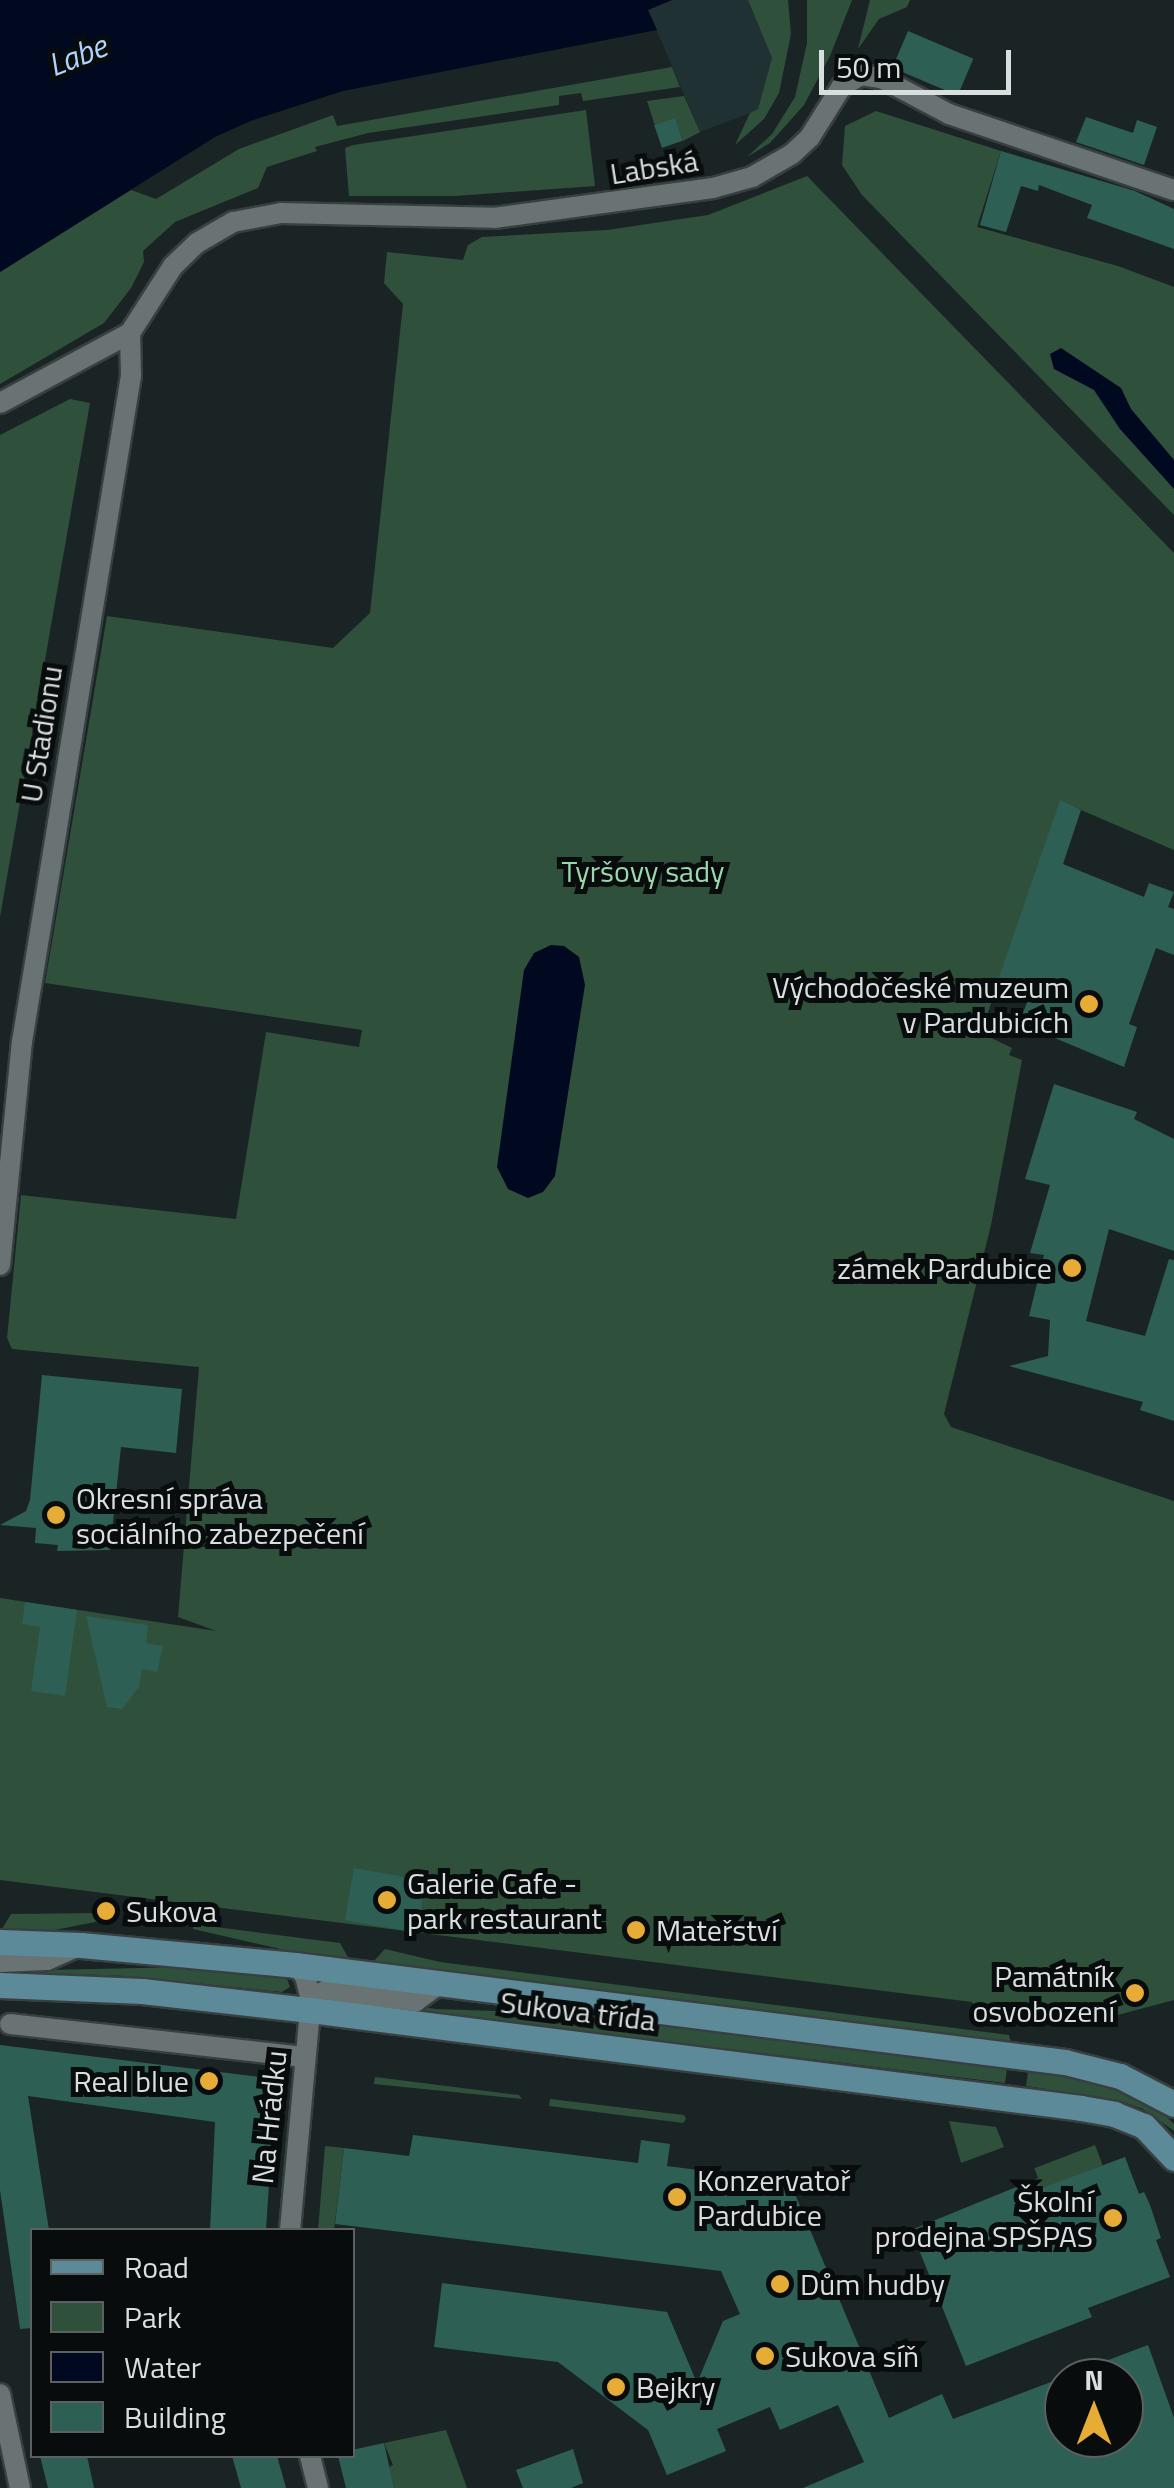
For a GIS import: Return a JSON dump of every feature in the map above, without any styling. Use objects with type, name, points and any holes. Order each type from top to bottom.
[{"type":"street","name":"Labská","points":[[130,333],[173,266],[197,243],[234,222],[281,213],[494,218],[713,188],[752,177],[792,154],[810,137],[848,81],[874,75],[949,114],[1174,190]]},
{"type":"street","points":[[0,403],[130,333]]},
{"type":"street","name":"U Stadionu","points":[[0,1265],[22,1042],[131,376],[130,333]]},
{"type":"street","name":"Sukova třída","points":[[0,1942],[80,1945],[296,1965],[1065,2062],[1107,2071],[1168,2095]]},
{"type":"street","name":"Sukova třída","points":[[0,1962],[47,1960],[80,1945]]},
{"type":"street","name":"Na Hrádku","points":[[290,2228],[310,2010],[308,1983],[296,1965]]},
{"type":"street","points":[[310,2010],[313,1996],[325,1992],[416,2001],[440,1983]]},
{"type":"street","name":"Sukova třída","points":[[0,1985],[142,1992],[310,2010],[1080,2108],[1114,2114],[1144,2126],[1174,2158]]},
{"type":"street","points":[[10,2024],[306,2057]]},
{"type":"street","points":[[0,2394],[20,2488]]},
{"type":"street","points":[[310,2458],[318,2488]]},
{"type":"shaded area","points":[[672,0],[748,0],[772,58],[758,110],[700,132],[648,10]]},
{"type":"green space","points":[[748,0],[788,0],[791,34],[779,93],[764,119],[735,145],[750,113],[758,109],[772,58]]},
{"type":"green space","points":[[807,0],[852,0],[830,56],[804,105],[770,143],[747,157],[772,134],[795,97],[807,43]]},
{"type":"green space","points":[[870,0],[910,0],[907,7],[879,19],[858,49]]},
{"type":"green space","points":[[672,67],[680,87],[583,101],[581,93],[559,96],[559,105],[368,133],[315,147],[317,151],[267,167],[258,188],[175,222],[143,251],[144,262],[131,288],[104,323],[0,384],[0,272],[131,190],[156,199],[239,149],[333,115],[337,126]]},
{"type":"green space","points":[[684,96],[700,132],[683,141],[675,119],[655,126],[647,101]]},
{"type":"green space","points":[[586,110],[595,186],[455,196],[349,196],[345,148],[353,145]]},
{"type":"green space","points":[[876,111],[1001,151],[977,227],[1118,266],[1174,287],[1174,515],[862,195],[842,165],[845,126]]},
{"type":"green space","name":"Tyršovy sady","points":[[807,176],[1174,553],[1174,850],[1060,801],[981,1033],[1012,1048],[1009,1055],[1022,1060],[991,1225],[944,1414],[951,1427],[1174,1501],[1174,2000],[1084,2024],[978,2011],[972,2002],[0,1880],[0,1598],[216,1631],[178,1617],[199,1367],[12,1349],[7,1338],[21,1195],[236,1219],[266,1032],[359,1047],[362,1030],[45,983],[107,616],[333,648],[370,613],[403,304],[384,283],[387,252],[463,260],[468,245],[482,237],[607,230],[708,215]]},
{"type":"green space","points":[[70,399],[90,403],[0,917],[0,435]]},
{"type":"green space","points":[[100,1913],[100,1921],[55,1930],[2,1929],[11,1914]]},
{"type":"green space","points":[[193,1924],[340,1943],[349,1959],[289,1951],[193,1929]]},
{"type":"green space","points":[[385,1949],[440,1962],[1009,2035],[1011,2043],[373,1962]]},
{"type":"green space","points":[[187,1967],[287,1979],[290,1987],[282,1992],[125,1976],[0,1971]]},
{"type":"green space","points":[[373,2000],[436,2009],[558,2013],[1007,2068],[1005,2083],[371,2005]]},
{"type":"green space","points":[[1028,2072],[1078,2079],[1125,2092],[1157,2108],[1174,2124],[1174,2131],[1143,2109],[1118,2100],[1026,2086]]},
{"type":"green space","points":[[375,2077],[519,2095],[522,2099],[374,2084]]},
{"type":"green space","points":[[550,2099],[684,2115],[686,2119],[683,2123],[549,2106]]},
{"type":"green space","points":[[949,2121],[996,2127],[1004,2147],[961,2163]]},
{"type":"green space","points":[[1095,2145],[1103,2166],[1042,2189],[1034,2168]]},
{"type":"green space","points":[[325,2146],[344,2148],[334,2228],[318,2228]]},
{"type":"green space","points":[[446,2430],[467,2488],[394,2488],[389,2467],[393,2465],[384,2443]]},
{"type":"water","name":"Labe","points":[[0,0],[672,0],[648,10],[657,30],[343,91],[253,120],[215,137],[0,272]]},
{"type":"water","points":[[1061,348],[1121,388],[1131,409],[1174,460],[1174,489],[1120,429],[1094,390],[1054,369],[1050,354]]},
{"type":"water","points":[[551,945],[564,946],[579,957],[585,985],[555,1176],[543,1192],[528,1198],[508,1189],[497,1167],[524,970],[534,953]]},
{"type":"building","points":[[908,31],[973,59],[958,96],[892,68]]},
{"type":"building","points":[[1086,117],[1133,133],[1137,120],[1157,127],[1144,165],[1076,142]]},
{"type":"building","points":[[675,118],[683,141],[662,148],[654,125]]},
{"type":"building","points":[[1001,151],[1135,191],[1174,209],[1174,249],[1087,218],[1092,205],[1039,185],[1038,191],[1021,186],[1006,232],[980,225]]},
{"type":"building","points":[[1060,800],[1081,810],[1063,864],[1144,897],[1149,883],[1174,892],[1168,907],[1174,909],[1174,955],[1156,948],[1129,1024],[1137,1027],[1124,1067],[1019,1023],[1028,1000],[995,989]]},
{"type":"building","name":"zámek Pardubice","points":[[1054,1084],[1137,1112],[1134,1119],[1174,1139],[1174,1251],[1109,1229],[1086,1321],[1145,1336],[1169,1259],[1174,1260],[1174,1421],[1140,1410],[1143,1402],[1009,1366],[1048,1356],[1050,1320],[1029,1316],[1044,1255],[1030,1253],[1050,1185],[1025,1179]]},
{"type":"building","points":[[42,1375],[182,1389],[176,1453],[121,1447],[110,1550],[57,1551],[58,1545],[35,1543],[36,1528],[0,1525],[26,1511],[30,1500]]},
{"type":"building","points":[[25,1602],[77,1610],[65,1696],[31,1691],[40,1627],[22,1624]]},
{"type":"building","points":[[86,1616],[148,1625],[146,1643],[163,1646],[157,1672],[142,1669],[139,1687],[122,1709],[107,1707]]},
{"type":"building","points":[[354,1868],[426,1881],[417,1933],[345,1920]]},
{"type":"building","points":[[0,2045],[276,2079],[266,2228],[210,2228],[215,2122],[28,2096],[49,2228],[30,2228],[30,2328],[20,2329],[0,2190]]},
{"type":"building","points":[[413,2135],[638,2163],[641,2140],[670,2144],[667,2166],[790,2182],[889,2418],[942,2394],[953,2419],[1044,2385],[1044,2458],[1144,2458],[1144,2358],[1114,2358],[1148,2345],[1174,2418],[1174,2488],[803,2488],[864,2462],[838,2405],[780,2430],[770,2407],[717,2429],[726,2451],[667,2475],[648,2430],[558,2362],[434,2347],[442,2283],[667,2312],[697,2383],[723,2321],[740,2314],[721,2271],[335,2224],[344,2148],[409,2156]]},
{"type":"building","points":[[1125,2157],[1139,2194],[1144,2192],[1150,2205],[1161,2238],[1156,2240],[1170,2277],[1088,2308],[1092,2317],[966,2366],[911,2230],[1038,2178],[1042,2188]]},
{"type":"building","points":[[384,2443],[394,2488],[346,2488],[338,2458],[355,2458],[355,2449]]},
{"type":"building","points":[[573,2449],[583,2483],[571,2488],[523,2488],[516,2470]]},
{"type":"building","points":[[40,2458],[87,2458],[94,2488],[48,2488]]},
{"type":"building","points":[[233,2458],[278,2458],[286,2488],[241,2488]]},
{"type":"place","name":"Východočeské muzeum v Pardubicích","points":[[1089,1004]]},
{"type":"place","name":"zámek Pardubice","points":[[1072,1268]]},
{"type":"place","name":"Okresní správa sociálního zabezpečení","points":[[56,1515]]},
{"type":"place","name":"Galerie Cafe - park restaurant","points":[[387,1900]]},
{"type":"place","name":"Sukova","points":[[106,1911]]},
{"type":"place","name":"Mateřství","points":[[636,1930]]},
{"type":"place","name":"Památník osvobození","points":[[1135,1993]]},
{"type":"place","name":"Real blue","points":[[209,2081]]},
{"type":"place","name":"Konzervatoř Pardubice","points":[[677,2197]]},
{"type":"place","name":"Školní prodejna SPŠPAS","points":[[1113,2218]]},
{"type":"place","name":"Dům hudby","points":[[780,2284]]},
{"type":"place","name":"Sukova síň","points":[[765,2356]]},
{"type":"place","name":"Bejkry","points":[[616,2387]]}]
